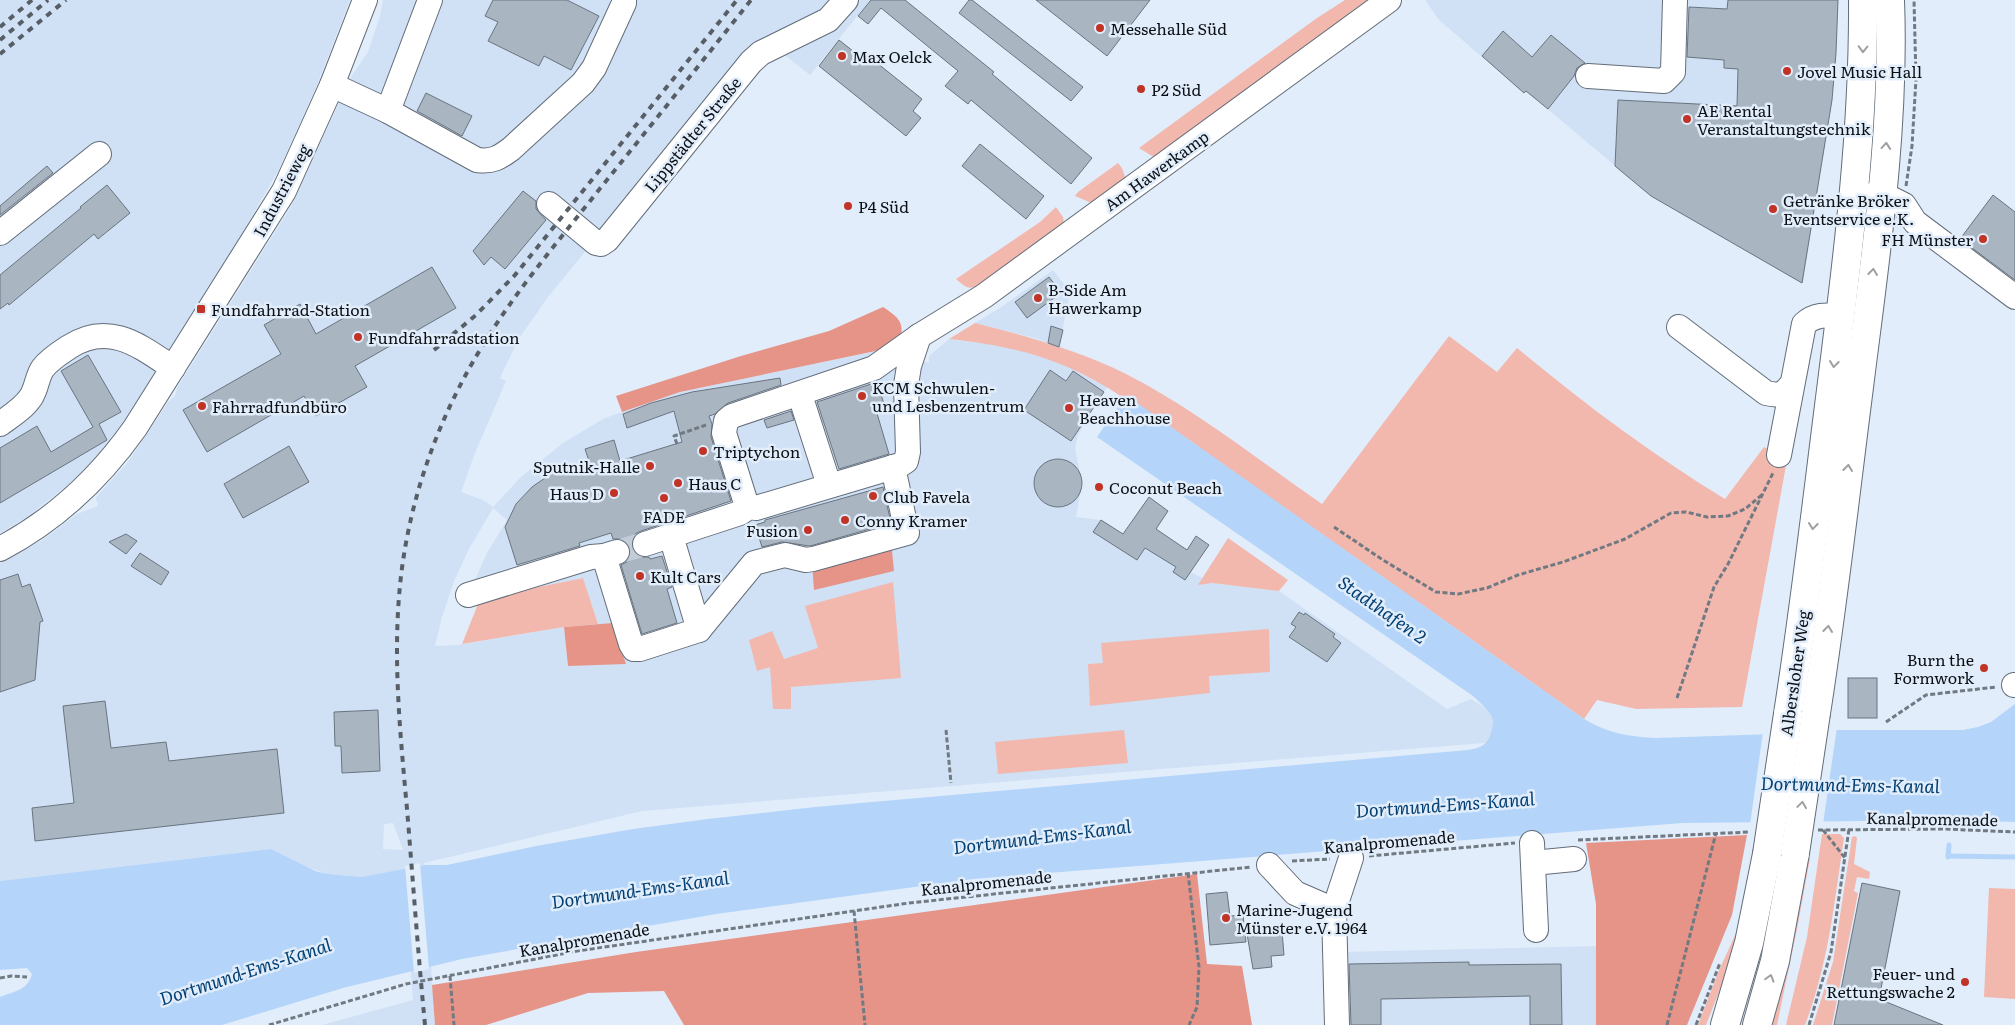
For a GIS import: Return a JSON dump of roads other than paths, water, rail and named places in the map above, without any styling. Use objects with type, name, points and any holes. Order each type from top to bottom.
[{"type":"main road","name":"Albersloher Weg","points":[[1725,1025],[1750,943],[1767,854],[1788,714],[1854,197],[1860,120],[1863,0]]},
{"type":"main road","name":"Albersloher Weg","points":[[1757,1025],[1775,961],[1795,853],[1816,713],[1867,320],[1893,200],[1889,122],[1892,45],[1890,0]]},
{"type":"main road","points":[[1840,316],[1867,320]]},
{"type":"street","name":"Industrieweg","points":[[0,549],[48,520],[74,499],[100,473],[130,436],[284,191],[332,85],[365,0]]},
{"type":"street","points":[[388,111],[430,0]]},
{"type":"street","points":[[332,85],[388,111],[477,160],[488,161],[499,158],[583,83],[594,68],[624,0]]},
{"type":"street","name":"Lippstädter Straße","points":[[549,204],[596,243],[601,244],[607,240],[750,62],[761,54],[828,20],[846,0]]},
{"type":"street","name":"Am Hawerkamp","points":[[750,507],[744,500],[724,434],[726,422],[732,416],[800,395],[874,368],[919,336],[984,296],[1389,0]]},
{"type":"street","points":[[1588,76],[1664,81],[1673,72],[1675,0]]},
{"type":"street","points":[[0,233],[99,154]]},
{"type":"street","points":[[1854,197],[1893,200],[1915,222],[2015,297]]},
{"type":"street","points":[[1779,456],[1804,324],[1812,317],[1824,315],[1840,316]]},
{"type":"street","points":[[1679,327],[1766,392],[1776,395],[1784,393],[1791,385]]},
{"type":"street","points":[[0,424],[18,411],[32,396],[42,369],[54,356],[78,341],[96,335],[115,336],[136,345],[174,368]]},
{"type":"street","points":[[645,544],[740,513],[750,507],[756,508],[893,467],[906,461],[908,452],[906,385],[909,366],[919,336]]},
{"type":"street","points":[[800,395],[829,485]]},
{"type":"street","points":[[468,595],[591,557],[611,554],[631,644],[634,649],[640,649],[699,630],[754,562],[785,554],[806,560],[813,559],[908,532],[893,467]]},
{"type":"street","points":[[671,536],[699,630]]},
{"type":"street","points":[[1536,930],[1532,853],[1572,850]]},
{"type":"street","points":[[1337,1025],[1334,910],[1351,858]]},
{"type":"street","points":[[1270,865],[1295,893],[1334,910]]},
{"type":"water","points":[[1126,395],[1584,719],[1610,731],[1637,737],[1656,738],[1802,733],[1816,730],[1963,730],[1991,722],[2015,704],[2015,822],[1948,820],[1682,823],[973,879],[716,914],[462,959],[343,988],[222,1025],[0,1025],[0,997],[24,987],[32,974],[27,968],[0,970],[0,881],[271,849],[315,871],[362,877],[425,865],[447,865],[536,846],[633,829],[708,819],[815,807],[1468,750],[1485,744],[1491,734],[1493,719],[1473,696],[1097,437]]},
{"type":"waterway","points":[[1948,857],[1949,845]]},
{"type":"waterway","points":[[1948,856],[2015,857]]},
{"type":"tunnel","points":[[617,552],[645,544]]},
{"type":"railway","points":[[0,27],[32,0]]},
{"type":"railway","points":[[0,40],[48,0]]},
{"type":"railway","points":[[0,54],[66,0]]},
{"type":"railway","points":[[434,350],[476,315],[515,275],[737,0]]},
{"type":"railway","points":[[425,1025],[402,751],[397,663],[398,605],[401,576],[412,513],[421,482],[431,452],[456,393],[471,364],[500,318],[555,245],[751,0]]},
{"type":"place","name":"Messehalle Süd","points":[[1100,28]]},
{"type":"place","name":"Max Oelck","points":[[842,56]]},
{"type":"place","name":"Jovel Music Hall","points":[[1787,71]]},
{"type":"place","name":"P2 Süd","points":[[1141,89]]},
{"type":"place","name":"AE Rental Veranstaltungstechnik","points":[[1687,119]]},
{"type":"place","name":"P4 Süd","points":[[848,206]]},
{"type":"place","name":"Getränke Bröker Eventservice e.K.","points":[[1773,209]]},
{"type":"place","name":"FH Münster","points":[[1983,239]]},
{"type":"place","name":"B-Side Am Hawerkamp","points":[[1038,298]]},
{"type":"place","name":"Fundfahrrad-Station","points":[[201,309]]},
{"type":"place","name":"Fundfahrradstation","points":[[358,337]]},
{"type":"place","name":"KCM Schwulen- und Lesbenzentrum","points":[[862,396]]},
{"type":"place","name":"Fahrradfundbüro","points":[[202,406]]},
{"type":"place","name":"Heaven Beachhouse","points":[[1069,408]]},
{"type":"place","name":"Triptychon","points":[[703,451]]},
{"type":"place","name":"Sputnik-Halle","points":[[650,466]]},
{"type":"place","name":"Haus C","points":[[678,483]]},
{"type":"place","name":"Coconut Beach","points":[[1099,487]]},
{"type":"place","name":"Haus D","points":[[614,493]]},
{"type":"place","name":"Club Favela","points":[[873,496]]},
{"type":"place","name":"FADE","points":[[664,498]]},
{"type":"place","name":"Conny Kramer","points":[[845,520]]},
{"type":"place","name":"Fusion","points":[[808,530]]},
{"type":"place","name":"Kult Cars","points":[[640,576]]},
{"type":"place","name":"Burn the Formwork","points":[[1984,668]]},
{"type":"place","name":"Marine-Jugend Münster e.V. 1964","points":[[1226,918]]},
{"type":"place","name":"Feuer- und Rettungswache 2","points":[[1965,982]]},
{"type":"water label","name":"Stadthafen 2","points":[[1383,609]]},
{"type":"water label","name":"Dortmund-Ems-Kanal","points":[[1850,784]]},
{"type":"water label","name":"Dortmund-Ems-Kanal","points":[[1445,804]]},
{"type":"water label","name":"Dortmund-Ems-Kanal","points":[[1042,836]]},
{"type":"water label","name":"Dortmund-Ems-Kanal","points":[[640,889]]},
{"type":"water label","name":"Dortmund-Ems-Kanal","points":[[245,971]]}]
